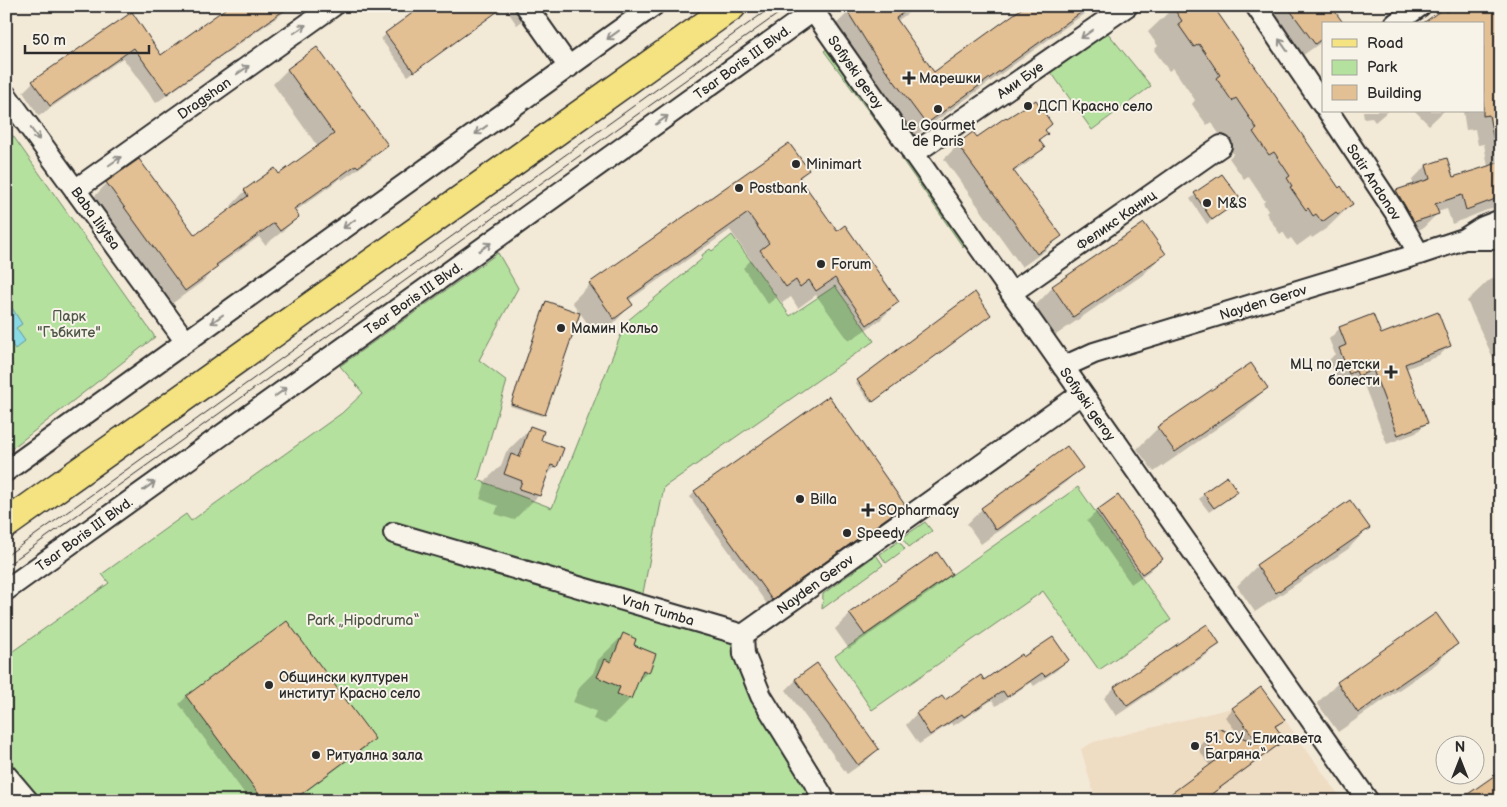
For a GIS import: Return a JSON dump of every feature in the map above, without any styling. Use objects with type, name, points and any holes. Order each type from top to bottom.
[{"type":"main road","points":[[6,524],[732,6]]},
{"type":"street","name":"Dragshan","points":[[75,190],[333,6]]},
{"type":"street","points":[[526,6],[569,67]]},
{"type":"street","points":[[6,472],[653,6]]},
{"type":"street","name":"Ами Буе","points":[[913,154],[1127,6]]},
{"type":"street","points":[[1256,6],[1316,79],[1322,100]]},
{"type":"street","points":[[1398,22],[1420,6]]},
{"type":"street","name":"Sofiyski geroy","points":[[814,8],[913,154],[1368,801]]},
{"type":"street","name":"Tsar Boris III Blvd.","points":[[6,590],[814,8]]},
{"type":"street","name":"Baba Iliytsa","points":[[6,95],[186,342]]},
{"type":"street","name":"Sotir Andonov","points":[[1329,112],[1395,212],[1419,254]]},
{"type":"street","name":"Феликс Каниц","points":[[1011,293],[1221,146]]},
{"type":"street","name":"Nayden Gerov","points":[[1063,367],[1094,353],[1464,239],[1483,227],[1501,220]]},
{"type":"street","name":"Nayden Gerov","points":[[1464,239],[1501,239]]},
{"type":"street","name":"Nayden Gerov","points":[[743,635],[1081,394]]},
{"type":"street","name":"Vrah Tumba","points":[[394,533],[743,635]]},
{"type":"street","points":[[743,635],[744,654],[761,696],[822,795],[822,801]]},
{"type":"street","points":[[6,774],[28,801]]},
{"type":"shaded area","name":"51. СУ „Елисавета Багряна“","points":[[1232,708],[1285,720],[1343,801],[1096,801],[1081,749],[1094,742]]},
{"type":"green space","points":[[1107,32],[1151,86],[1092,130],[1051,72]]},
{"type":"green space","points":[[827,49],[888,133],[886,135],[824,51]]},
{"type":"green space","name":"Парк \"Гъбките\"","points":[[6,126],[155,337],[6,453]]},
{"type":"green space","points":[[903,156],[966,246],[963,247],[901,158]]},
{"type":"green space","name":"Park „Hipodruma“","points":[[732,235],[790,316],[835,286],[874,341],[664,487],[639,613],[735,641],[753,698],[810,796],[810,801],[38,801],[33,797],[6,760],[6,656],[109,583],[102,574],[186,514],[191,521],[342,413],[363,393],[340,366],[498,253],[518,288],[479,360],[507,381],[478,480],[552,508],[626,322],[703,258],[702,255],[710,249],[712,251]]},
{"type":"green space","points":[[1078,487],[1171,620],[1099,670],[1043,591],[872,710],[835,656]]},
{"type":"green space","points":[[925,522],[932,531],[909,547],[902,538]]},
{"type":"green space","points":[[899,541],[905,549],[886,563],[880,554]]},
{"type":"green space","points":[[876,555],[883,565],[822,609],[823,594]]},
{"type":"water","points":[[12,308],[22,324],[16,328],[25,341],[15,349],[6,337],[6,312]]},
{"type":"building","points":[[229,6],[290,6],[167,94],[134,48],[50,106],[32,81],[132,12],[161,55]]},
{"type":"building","points":[[422,6],[505,6],[414,72],[385,33]]},
{"type":"building","points":[[844,6],[912,6],[896,18],[934,72],[1025,6],[1090,6],[926,124],[874,54]]},
{"type":"building","points":[[1172,6],[1213,6],[1339,188],[1341,186],[1353,204],[1338,214],[1336,212],[1322,222],[1316,214],[1313,216],[1308,208],[1306,210],[1290,187],[1292,186],[1287,178],[1290,176],[1274,152],[1269,155],[1253,132],[1257,129],[1236,98],[1232,101],[1216,78],[1220,75],[1199,44],[1194,47],[1178,24],[1182,21]]},
{"type":"building","points":[[1287,6],[1331,6],[1343,22],[1322,22],[1322,39],[1315,44]]},
{"type":"building","points":[[1455,6],[1501,6],[1501,141],[1494,142],[1489,115],[1483,116],[1484,22],[1425,22],[1444,8],[1447,12]]},
{"type":"building","points":[[317,47],[388,145],[294,209],[299,217],[280,231],[274,223],[216,265],[218,267],[185,291],[106,182],[139,159],[195,235],[248,196],[244,190],[275,168],[279,174],[334,134],[287,69]]},
{"type":"building","points":[[1036,100],[1052,124],[1045,130],[1048,134],[1039,140],[1045,148],[1013,170],[1062,236],[1037,254],[957,144],[973,132],[977,137],[1006,117]]},
{"type":"building","points":[[789,143],[809,170],[799,177],[837,231],[845,225],[899,302],[867,325],[835,278],[816,291],[809,280],[800,287],[796,280],[786,287],[760,250],[769,243],[748,213],[628,298],[633,305],[614,319],[589,283]]},
{"type":"building","points":[[1447,158],[1453,177],[1501,162],[1501,197],[1466,210],[1462,195],[1435,204],[1439,214],[1414,222],[1396,190],[1430,179],[1426,165]]},
{"type":"building","points":[[1222,174],[1241,200],[1212,220],[1194,193]]},
{"type":"building","points":[[1144,223],[1166,254],[1073,317],[1052,286]]},
{"type":"building","points":[[975,292],[991,315],[873,402],[857,380]]},
{"type":"building","points":[[546,301],[580,313],[545,415],[511,404]]},
{"type":"building","name":"МЦ по детски болести","points":[[1438,312],[1451,346],[1405,364],[1428,423],[1398,435],[1373,370],[1358,376],[1356,371],[1349,374],[1339,348],[1346,345],[1339,327],[1373,314],[1381,334]]},
{"type":"building","points":[[1251,363],[1268,388],[1175,452],[1157,427]]},
{"type":"building","name":"Billa","points":[[829,396],[905,505],[772,600],[694,491]]},
{"type":"building","points":[[530,426],[544,431],[541,440],[564,448],[557,467],[551,465],[540,496],[519,489],[522,481],[504,474],[511,454],[519,457]]},
{"type":"building","points":[[1067,446],[1083,468],[996,530],[981,508]]},
{"type":"building","points":[[1227,476],[1238,492],[1214,508],[1203,493]]},
{"type":"building","points":[[1118,495],[1163,559],[1142,574],[1097,510]]},
{"type":"building","points":[[1350,500],[1370,528],[1276,593],[1256,565]]},
{"type":"building","points":[[937,552],[952,574],[865,635],[849,613]]},
{"type":"building","points":[[1436,613],[1458,644],[1358,713],[1337,682]]},
{"type":"building","points":[[287,621],[375,739],[292,801],[264,801],[186,696]]},
{"type":"building","points":[[1207,624],[1220,644],[1127,706],[1114,687]]},
{"type":"building","points":[[623,633],[636,639],[634,645],[656,654],[649,673],[643,670],[631,699],[617,694],[620,687],[597,677],[605,659],[611,662]]},
{"type":"building","points":[[1053,637],[1069,660],[1045,676],[1042,673],[1007,697],[1003,691],[964,717],[962,714],[930,735],[916,713],[942,696],[945,700],[981,675],[984,680],[1022,654],[1023,657]]},
{"type":"building","points":[[817,663],[879,749],[858,765],[795,679]]},
{"type":"building","points":[[1261,687],[1285,720],[1275,726],[1285,740],[1202,801],[1161,801],[1218,759],[1206,742],[1208,735],[1213,730],[1220,729],[1259,744],[1232,708]]},
{"type":"building","points":[[1501,771],[1501,801],[1458,801],[1484,784]]},
{"type":"tram line","points":[[6,556],[773,6]]},
{"type":"tram line","points":[[6,566],[789,6]]},
{"type":"place","name":"Марешки","points":[[909,78]]},
{"type":"place","name":"ДСП Красно село","points":[[1028,106]]},
{"type":"place","name":"Le Gourmet de Paris","points":[[938,109]]},
{"type":"place","name":"Minimart","points":[[796,164]]},
{"type":"place","name":"Postbank","points":[[739,188]]},
{"type":"place","name":"M&S","points":[[1207,203]]},
{"type":"place","name":"Forum","points":[[821,264]]},
{"type":"place","name":"Мамин Кольо","points":[[561,328]]},
{"type":"place","name":"МЦ по детски болести","points":[[1391,372]]},
{"type":"place","name":"Billa","points":[[800,499]]},
{"type":"place","name":"SOpharmacy","points":[[868,510]]},
{"type":"place","name":"Speedy","points":[[847,533]]},
{"type":"place","name":"Общински културен институт Красно село","points":[[269,685]]},
{"type":"place","name":"51. СУ „Елисавета Багряна“","points":[[1195,746]]},
{"type":"place","name":"Ритуална зала","points":[[316,755]]}]
